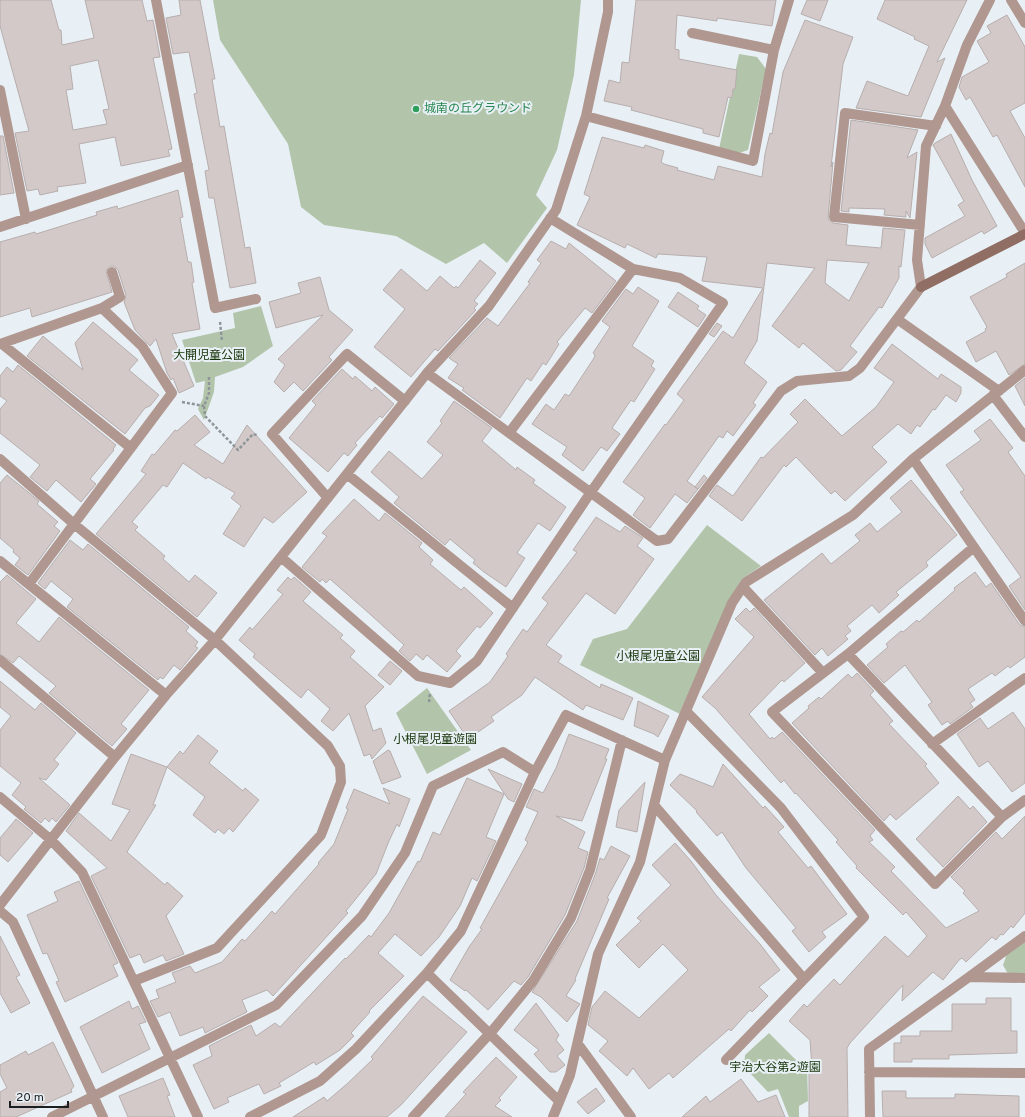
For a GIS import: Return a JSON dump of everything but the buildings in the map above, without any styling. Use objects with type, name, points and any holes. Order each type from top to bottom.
[{"type":"street","points":[[156,0],[215,308],[256,299]]},
{"type":"street","points":[[0,905],[115,757],[166,695],[215,640],[427,373],[489,306],[556,210],[586,116],[608,12],[608,0]]},
{"type":"street","points":[[586,116],[753,161],[774,50],[789,0]]},
{"type":"street","points":[[921,287],[917,260],[926,146],[945,106],[967,45],[990,0]]},
{"type":"street","points":[[1011,0],[1025,23]]},
{"type":"street","points":[[692,33],[774,50]]},
{"type":"street","points":[[0,90],[26,219]]},
{"type":"street","points":[[427,373],[657,541],[668,539],[781,391],[797,381],[849,376],[860,368],[921,287],[1025,234],[945,106]]},
{"type":"street","points":[[920,225],[834,217],[845,113],[936,126]]},
{"type":"street","points":[[0,227],[188,165]]},
{"type":"street","points":[[281,557],[418,676],[450,683],[477,661],[591,492],[722,303],[680,278],[633,269],[550,218]]},
{"type":"street","points":[[509,433],[633,269]]},
{"type":"street","points":[[1,344],[102,308],[120,297],[112,272]]},
{"type":"street","points":[[29,584],[172,393],[142,346],[102,308]]},
{"type":"street","points":[[896,319],[996,393],[1025,436]]},
{"type":"street","points":[[1,344],[131,448]]},
{"type":"street","points":[[328,498],[272,434],[347,354],[405,401]]},
{"type":"street","points":[[553,1117],[570,1075],[598,954],[640,862],[665,760],[732,603],[746,582],[853,515],[913,459],[1025,370]]},
{"type":"street","points":[[0,459],[74,524],[215,640],[328,746],[340,766],[341,782],[321,835],[217,948],[134,982]]},
{"type":"street","points":[[913,459],[1025,621]]},
{"type":"street","points":[[347,474],[513,608]]},
{"type":"street","points":[[974,547],[848,654],[772,712],[935,884],[1002,817],[1025,800]]},
{"type":"street","points":[[0,561],[166,695]]},
{"type":"street","points":[[743,587],[823,673]]},
{"type":"street","points":[[848,654],[1002,817]]},
{"type":"street","points":[[0,660],[115,757]]},
{"type":"street","points":[[932,744],[1025,678]]},
{"type":"street","points":[[686,711],[780,808],[864,917],[726,1060]]},
{"type":"street","points":[[250,1117],[320,1081],[356,1049],[426,973],[461,931],[535,772],[566,714],[665,760]]},
{"type":"street","points":[[413,1117],[489,1033],[533,981],[570,918],[590,870],[622,740]]},
{"type":"street","points":[[52,1117],[276,1005],[362,916],[405,853],[433,786],[503,752],[535,772]]},
{"type":"street","points":[[0,797],[50,839],[82,872],[198,1117]]},
{"type":"street","points":[[654,805],[804,979]]},
{"type":"street","points":[[0,911],[13,922],[102,1117]]},
{"type":"street","points":[[870,1117],[869,1049],[1025,936]]},
{"type":"street","points":[[426,973],[560,1101]]},
{"type":"street","points":[[970,977],[1025,978]]},
{"type":"street","points":[[578,1044],[631,1117]]},
{"type":"street","points":[[869,1072],[1025,1073]]},
{"type":"path","points":[[219,308],[222,340]]},
{"type":"path","points":[[209,377],[209,393],[204,406],[205,416],[238,450],[253,434],[272,434]]},
{"type":"path","points":[[200,404],[204,406]]},
{"type":"green space","name":"城南の丘グラウンド","points":[[213,0],[581,0],[574,75],[557,150],[536,195],[547,208],[507,263],[484,243],[446,264],[396,236],[324,225],[301,207],[288,144],[220,40]]},
{"type":"green space","points":[[739,54],[757,57],[766,69],[748,150],[736,154],[719,149]]},
{"type":"green space","name":"大開児童公園","points":[[261,306],[273,346],[243,367],[215,377],[214,392],[204,420],[198,409],[203,398],[205,381],[196,383],[182,340],[235,328],[233,313]]},
{"type":"green space","name":"小根尾児童公園","points":[[707,525],[761,566],[743,578],[734,592],[680,714],[580,665],[593,639],[627,629]]},
{"type":"green space","name":"小根尾児童遊園","points":[[427,688],[471,750],[427,774],[396,713]]},
{"type":"green space","points":[[1025,940],[1025,974],[1008,974],[1003,965],[1008,951]]},
{"type":"green space","name":"宇治大谷第2遊園","points":[[769,1033],[799,1063],[807,1064],[808,1101],[799,1106],[799,1117],[789,1117],[778,1089],[768,1092],[744,1067],[745,1055]]},
{"type":"place","name":"城南の丘グラウンド","points":[[416,109]]}]
